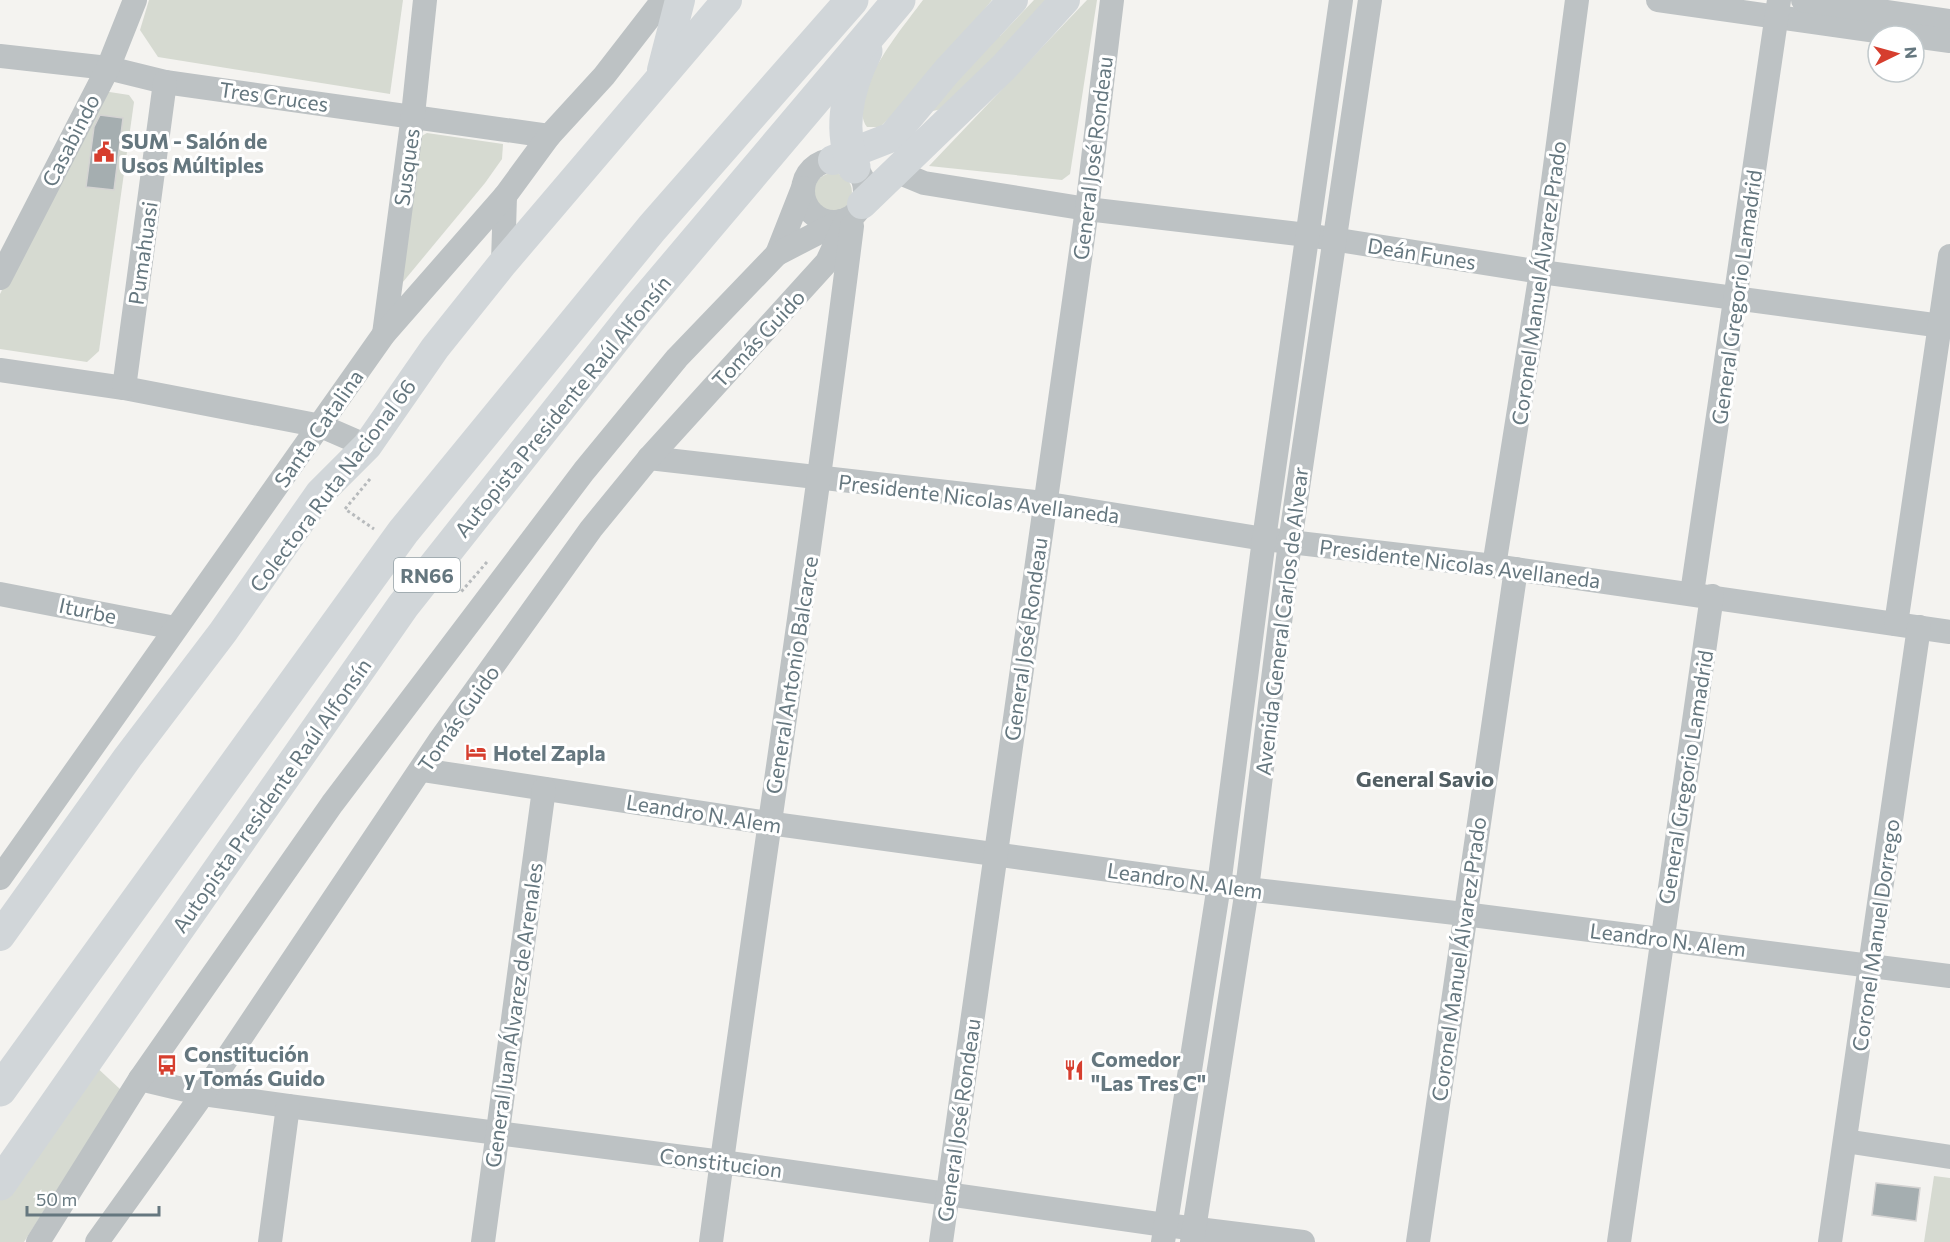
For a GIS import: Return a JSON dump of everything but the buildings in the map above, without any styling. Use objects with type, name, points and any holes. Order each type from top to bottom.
[{"type":"highway","name":"Autopista Presidente Raúl Alfonsín","points":[[0,1090],[403,532],[652,228],[852,0]]},
{"type":"highway","name":"Autopista Presidente Raúl Alfonsín","points":[[0,1184],[403,606],[631,318],[891,9]]},
{"type":"highway","points":[[853,157],[846,118],[850,91],[861,62],[891,9]]},
{"type":"main road","name":"Colectora Ruta Nacional 66","points":[[660,76],[680,0]]},
{"type":"main road","name":"Colectora Ruta Nacional 66","points":[[0,936],[128,757],[223,632],[320,493],[367,446],[435,348],[503,263],[727,0]]},
{"type":"main road","points":[[853,157],[892,137],[947,71],[1013,0]]},
{"type":"main road","points":[[851,215],[1004,67],[1065,0]]},
{"type":"street","name":"Casabindo","points":[[0,278],[108,68],[135,0]]},
{"type":"street","name":"Susques","points":[[384,334],[413,115],[425,0]]},
{"type":"street","name":"General José Rondeau","points":[[941,1242],[1087,209],[1112,0]]},
{"type":"street","name":"Avenida General Carlos de Alvear","points":[[1164,1234],[1220,885],[1264,539],[1341,0]]},
{"type":"street","name":"Avenida General Carlos de Alvear","points":[[1193,1235],[1246,889],[1290,542],[1370,0]]},
{"type":"street","name":"Coronel Manuel Álvarez Prado","points":[[1418,1242],[1464,914],[1541,272],[1577,0]]},
{"type":"street","points":[[1658,0],[1778,9],[1866,27]]},
{"type":"street","points":[[1803,0],[1950,21]]},
{"type":"street","name":"Santa Catalina","points":[[0,878],[384,334],[504,196],[549,136],[604,76],[655,5]]},
{"type":"street","name":"General Gregorio Lamadrid","points":[[1619,1242],[1661,938],[1736,298],[1778,9]]},
{"type":"street","points":[[1926,38],[1950,41]]},
{"type":"street","name":"Tres Cruces","points":[[0,56],[108,68],[165,82],[413,115],[549,136]]},
{"type":"street","name":"Pumahuasi","points":[[124,388],[165,82]]},
{"type":"street","points":[[38,1242],[140,1079],[332,804],[584,471],[677,358],[777,254],[851,215],[864,184],[853,157],[825,161],[810,171],[777,254]]},
{"type":"street","name":"Deán Funes","points":[[895,171],[924,183],[1087,209],[1307,235],[1541,272],[1945,327]]},
{"type":"street","points":[[803,188],[804,200],[813,214],[824,221],[851,215]]},
{"type":"street","points":[[503,263],[504,196]]},
{"type":"street","name":"Tomás Guido","points":[[97,1242],[203,1094],[440,740],[591,529],[649,458],[827,262],[851,215]]},
{"type":"street","name":"General Antonio Balcarce","points":[[711,1242],[768,823],[821,478],[851,215]]},
{"type":"street","name":"Coronel Manuel Dorrego","points":[[1830,1242],[1872,965],[1907,626],[1945,327],[1950,256]]},
{"type":"street","points":[[0,370],[124,388],[321,426],[367,446]]},
{"type":"street","name":"Presidente Nicolas Avellaneda","points":[[649,458],[1044,503],[1264,539],[1505,568],[1950,632]]},
{"type":"street","name":"Iturbe","points":[[0,594],[175,628]]},
{"type":"street","name":"Leandro N. Alem","points":[[422,770],[768,823],[1246,889],[1661,938],[1950,976]]},
{"type":"street","name":"General Juan Álvarez de Arenales","points":[[483,1242],[544,789]]},
{"type":"street","name":"Constitucion","points":[[140,1079],[203,1094],[947,1193],[1164,1234],[1303,1242]]},
{"type":"street","points":[[270,1242],[288,1106]]},
{"type":"street","points":[[1845,1141],[1950,1157]]},
{"type":"shaded area","points":[[149,0],[403,0],[390,94],[158,57],[140,30]]},
{"type":"shaded area","points":[[923,0],[992,0],[919,90],[880,127],[867,127],[862,113],[864,97],[870,80],[891,43]]},
{"type":"shaded area","points":[[1034,0],[1051,0],[942,109],[928,112],[992,34],[1000,36]]},
{"type":"shaded area","points":[[1087,0],[1097,0],[1070,174],[1062,180],[929,166]]},
{"type":"shaded area","points":[[103,91],[129,95],[134,102],[99,351],[87,362],[0,349],[0,294],[96,99]]},
{"type":"shaded area","points":[[427,133],[503,144],[502,159],[485,183],[393,294],[418,138]]},
{"type":"shaded area","points":[[833,173],[847,178],[852,192],[847,206],[833,211],[819,206],[814,192],[819,178]]},
{"type":"shaded area","points":[[93,1064],[121,1090],[24,1242],[0,1242],[0,1197]]},
{"type":"shaded area","points":[[1934,1176],[1950,1178],[1950,1242],[1924,1242]]},
{"type":"place","name":"SUM - Salón de Usos Múltiples","points":[[104,152]]},
{"type":"place","name":"Hotel Zapla","points":[[476,752]]},
{"type":"place","name":"Constitución y Tomás Guido","points":[[167,1065]]},
{"type":"place","name":"Comedor \"Las Tres C\"","points":[[1074,1070]]},
{"type":"district","name":"General Savio","points":[[1425,778]]}]
